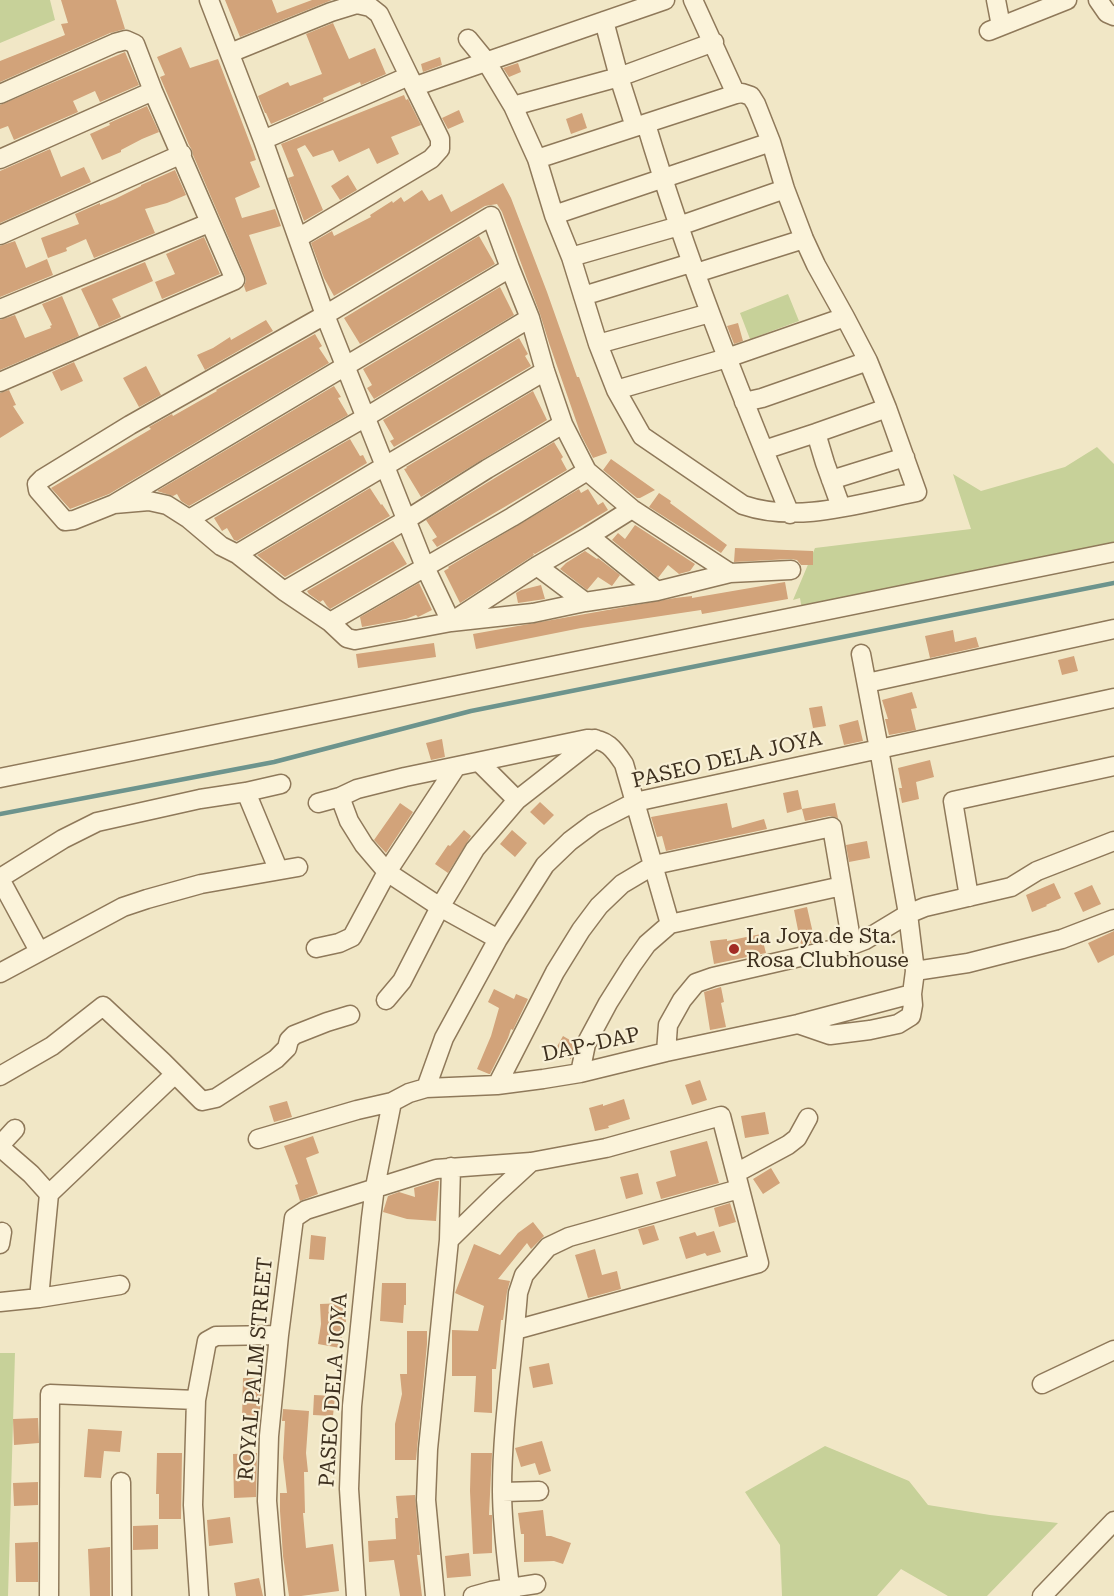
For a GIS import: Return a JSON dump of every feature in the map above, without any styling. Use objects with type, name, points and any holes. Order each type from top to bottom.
[{"type":"street","points":[[209,0],[263,140],[325,315],[425,567],[451,622]]},
{"type":"street","points":[[263,140],[412,81],[486,61],[665,0]]},
{"type":"street","points":[[693,0],[736,94]]},
{"type":"street","points":[[996,0],[995,29],[1067,0]]},
{"type":"street","points":[[1098,0],[1107,13],[1114,16]]},
{"type":"street","points":[[230,53],[331,12],[357,4],[370,7],[379,14],[440,139],[440,149],[431,159],[298,238]]},
{"type":"street","points":[[604,21],[619,76],[662,179],[727,358],[790,514]]},
{"type":"street","points":[[468,39],[486,61],[513,106],[537,159],[598,344],[616,390],[642,436],[743,505],[760,510],[790,514],[841,507],[917,492],[868,361],[816,265],[804,238],[785,189],[771,142],[751,96],[736,94],[537,159]]},
{"type":"street","points":[[0,94],[104,48],[126,40],[135,44],[235,280],[0,382]]},
{"type":"street","points":[[513,106],[619,76],[714,42]]},
{"type":"street","points":[[0,159],[153,91]]},
{"type":"street","points":[[554,215],[771,142]]},
{"type":"street","points":[[0,235],[182,154]]},
{"type":"street","points":[[571,257],[679,226],[785,189]]},
{"type":"street","points":[[510,268],[114,504],[75,520],[64,521],[38,490],[37,484],[42,479],[130,425],[325,315],[491,216],[530,318],[563,424],[587,471],[632,509],[730,573]]},
{"type":"street","points":[[0,309],[210,223]]},
{"type":"street","points":[[583,296],[804,238]]},
{"type":"street","points":[[598,344],[710,313]]},
{"type":"street","points":[[616,390],[727,358],[845,316]]},
{"type":"street","points":[[189,519],[366,417],[530,318]]},
{"type":"street","points":[[744,402],[762,398],[868,361]]},
{"type":"street","points":[[237,554],[545,371]]},
{"type":"street","points":[[764,450],[887,408]]},
{"type":"street","points":[[284,591],[563,424]]},
{"type":"street","points":[[816,433],[841,507]]},
{"type":"street","points":[[831,480],[905,457]]},
{"type":"street","points":[[330,622],[587,471]]},
{"type":"street","points":[[114,504],[149,501],[167,505],[189,519],[221,546],[237,554],[284,591],[330,622],[347,638],[355,640],[451,622],[533,613],[657,591],[730,573],[791,570]]},
{"type":"street","points":[[451,622],[537,566],[632,509]]},
{"type":"street","points":[[589,536],[657,591]]},
{"type":"street","points":[[0,778],[1114,552]]},
{"type":"street","points":[[537,566],[585,602]]},
{"type":"street","points":[[867,683],[1114,629]]},
{"type":"street","points":[[798,1024],[830,1035],[870,1030],[898,1024],[911,1016],[914,1005],[912,994],[915,971],[908,914],[861,654]]},
{"type":"street","name":"PASEO DELA JOYA","points":[[426,1088],[444,1038],[498,939],[545,866],[570,841],[594,823],[636,802],[1114,698]]},
{"type":"street","points":[[386,1000],[402,981],[440,908],[475,849],[517,800],[596,738]]},
{"type":"street","points":[[318,803],[357,789],[405,777],[596,738],[612,747],[624,764],[670,924]]},
{"type":"street","points":[[479,762],[517,800]]},
{"type":"street","points":[[969,897],[953,801],[1114,766]]},
{"type":"street","points":[[316,948],[339,943],[352,937],[387,872],[456,767]]},
{"type":"street","points":[[39,951],[0,879],[63,839],[97,822],[281,784]]},
{"type":"street","points":[[246,792],[278,869]]},
{"type":"street","points":[[340,797],[349,821],[364,845],[387,872],[440,908],[498,939]]},
{"type":"street","points":[[496,1085],[555,972],[581,930],[599,906],[622,884],[654,865],[832,826],[852,945]]},
{"type":"street","points":[[666,1052],[668,1025],[682,1000],[696,983],[712,977],[852,945],[865,940],[908,914],[926,907],[1011,887],[1036,863],[1114,841]]},
{"type":"street","points":[[0,973],[123,907],[147,898],[201,884],[298,867]]},
{"type":"street","points":[[580,1073],[586,1044],[608,1003],[647,944],[670,924],[842,886]]},
{"type":"street","points":[[915,971],[968,963],[1062,939],[1114,919]]},
{"type":"street","name":"DAP~DAP","points":[[258,1139],[392,1102],[409,1093],[426,1088],[496,1085],[580,1073],[798,1024],[912,994]]},
{"type":"street","points":[[0,1076],[52,1046],[103,1006],[202,1101],[209,1101],[276,1059],[294,1035],[350,1015]]},
{"type":"street","points":[[39,1298],[49,1194],[175,1074]]},
{"type":"street","name":"PASEO DELA JOYA","points":[[356,1596],[348,1488],[355,1383],[375,1187],[392,1102]]},
{"type":"street","points":[[375,1187],[436,1168],[531,1162],[606,1148],[721,1116],[759,1263],[515,1330]]},
{"type":"street","points":[[510,1592],[502,1492],[503,1455],[518,1293],[524,1275],[548,1247],[569,1237],[737,1181],[797,1138],[808,1118]]},
{"type":"street","points":[[15,1130],[1,1144],[1,1148],[31,1174],[49,1194]]},
{"type":"street","points":[[449,1240],[531,1162]]},
{"type":"street","points":[[435,1596],[426,1500],[449,1240],[451,1167]]},
{"type":"street","name":"ROYAL PALM STREET","points":[[275,1596],[267,1501],[269,1436],[294,1218],[306,1210],[375,1187]]},
{"type":"street","points":[[0,1302],[120,1285]]},
{"type":"street","points":[[199,1596],[193,1505],[196,1400],[207,1341],[216,1336],[279,1335]]},
{"type":"street","points":[[1042,1384],[1114,1350]]},
{"type":"street","points":[[49,1596],[50,1394],[196,1400]]},
{"type":"street","points":[[121,1482],[122,1596]]},
{"type":"street","points":[[502,1492],[539,1491]]},
{"type":"street","points":[[1042,1596],[1114,1521]]},
{"type":"street","points":[[472,1596],[510,1592],[536,1584]]},
{"type":"green space","points":[[0,0],[50,0],[55,20],[0,43]]},
{"type":"green space","points":[[788,294],[799,321],[750,339],[740,313]]},
{"type":"green space","points":[[1097,447],[1114,464],[1114,551],[804,622],[800,598],[793,600],[815,548],[971,529],[953,474],[981,491],[1065,467]]},
{"type":"green space","points":[[0,1353],[15,1353],[8,1596],[0,1596]]},
{"type":"green space","points":[[825,1446],[909,1481],[928,1505],[1058,1523],[987,1596],[948,1596],[901,1569],[877,1596],[782,1596],[780,1545],[745,1492]]},
{"type":"building","points":[[61,0],[116,0],[125,29],[110,33],[0,82],[0,61],[65,35],[61,24],[68,23]]},
{"type":"building","points":[[225,0],[272,0],[277,13],[312,0],[332,0],[240,37]]},
{"type":"building","points":[[333,23],[349,59],[375,48],[386,74],[323,98],[324,101],[271,124],[258,96],[288,82],[290,86],[322,74],[306,34]]},
{"type":"building","points":[[181,47],[190,68],[218,59],[253,151],[256,160],[250,162],[260,187],[235,198],[242,218],[275,209],[281,226],[249,235],[267,284],[246,292],[245,276],[160,77],[165,75],[157,57]]},
{"type":"building","points":[[125,52],[139,85],[100,102],[95,91],[73,101],[78,112],[14,140],[8,126],[0,129],[0,105]]},
{"type":"building","points":[[440,57],[442,65],[423,72],[421,64]]},
{"type":"building","points":[[518,63],[521,72],[509,77],[503,68]]},
{"type":"building","points":[[404,95],[421,125],[391,137],[399,154],[377,164],[369,148],[339,162],[333,150],[313,157],[305,145],[297,149],[323,210],[304,221],[288,178],[294,176],[281,144]]},
{"type":"building","points":[[147,106],[159,132],[102,160],[90,134]]},
{"type":"building","points":[[459,110],[464,122],[448,129],[442,118]]},
{"type":"building","points":[[582,113],[587,128],[571,134],[566,119]]},
{"type":"building","points":[[50,149],[61,177],[84,167],[91,182],[0,223],[0,171]]},
{"type":"building","points":[[175,170],[186,195],[145,209],[155,233],[94,258],[86,239],[66,248],[67,251],[48,258],[41,238],[79,224],[75,214],[115,199]]},
{"type":"building","points":[[348,175],[357,190],[340,200],[331,186]]},
{"type":"building","points":[[503,183],[511,198],[607,453],[593,458],[581,435],[540,314],[497,204],[485,206],[334,296],[324,278],[311,243],[332,231],[334,236],[371,217],[370,215],[392,201],[393,203],[401,197],[404,202],[422,190],[429,201],[442,194],[451,212]]},
{"type":"building","points":[[479,236],[495,264],[360,344],[344,318]]},
{"type":"building","points":[[204,237],[220,274],[162,299],[155,282],[175,274],[166,254]]},
{"type":"building","points":[[15,241],[26,268],[47,259],[53,275],[0,297],[0,246]]},
{"type":"building","points":[[145,262],[153,281],[112,299],[121,317],[99,327],[81,289]]},
{"type":"building","points":[[500,287],[514,315],[374,399],[367,388],[372,385],[363,369]]},
{"type":"building","points":[[62,296],[79,336],[0,370],[0,320],[15,315],[25,338],[51,328],[52,325],[42,304]]},
{"type":"building","points":[[266,320],[273,331],[205,370],[197,355],[230,337],[231,340]]},
{"type":"building","points":[[738,323],[743,341],[734,344],[727,326]]},
{"type":"building","points":[[315,334],[322,346],[319,348],[329,363],[109,494],[70,509],[51,488],[151,429],[149,427],[172,414],[173,416]]},
{"type":"building","points":[[519,338],[528,354],[525,356],[531,366],[394,447],[390,441],[394,439],[383,420]]},
{"type":"building","points":[[74,362],[83,381],[61,391],[52,372]]},
{"type":"building","points":[[146,366],[161,395],[139,407],[123,378]]},
{"type":"building","points":[[334,386],[348,415],[189,506],[181,501],[177,494],[173,496],[157,491]]},
{"type":"building","points":[[9,390],[16,405],[13,406],[24,423],[0,438],[0,393]]},
{"type":"building","points":[[533,391],[547,420],[421,497],[404,469],[406,467]]},
{"type":"building","points":[[350,439],[367,463],[237,541],[227,528],[222,531],[214,518]]},
{"type":"building","points":[[554,442],[563,457],[561,459],[567,470],[437,547],[432,540],[437,537],[426,520]]},
{"type":"building","points":[[611,459],[655,490],[637,498],[603,470]]},
{"type":"building","points":[[370,488],[390,516],[285,577],[257,555]]},
{"type":"building","points":[[579,489],[581,493],[588,489],[598,505],[603,502],[608,510],[535,554],[533,553],[534,555],[460,603],[444,571],[448,567]]},
{"type":"building","points":[[659,493],[727,545],[721,553],[649,507]]},
{"type":"building","points":[[635,525],[695,564],[690,571],[679,574],[668,565],[658,578],[612,540],[618,533],[625,539]]},
{"type":"building","points":[[393,541],[407,564],[330,609],[323,600],[320,602],[307,591]]},
{"type":"building","points":[[735,548],[813,551],[813,565],[801,565],[797,560],[790,559],[734,562]]},
{"type":"building","points":[[585,551],[620,575],[612,586],[598,577],[587,590],[560,569]]},
{"type":"building","points":[[785,582],[788,599],[702,614],[701,610],[581,628],[476,649],[473,634],[675,598],[692,596],[692,598]]},
{"type":"building","points":[[419,583],[432,610],[418,617],[416,615],[362,627],[360,617]]},
{"type":"building","points":[[541,585],[545,599],[518,603],[516,593]]},
{"type":"building","points":[[953,630],[955,642],[976,637],[979,647],[930,658],[925,636]]},
{"type":"building","points":[[434,643],[436,657],[358,668],[356,654]]},
{"type":"building","points":[[1074,656],[1078,671],[1062,675],[1058,660]]},
{"type":"building","points":[[912,692],[917,708],[911,709],[916,730],[889,735],[885,719],[888,719],[882,700]]},
{"type":"building","points":[[822,706],[826,726],[813,728],[809,708]]},
{"type":"building","points":[[858,720],[863,741],[844,745],[839,725]]},
{"type":"building","points":[[442,739],[445,757],[431,760],[426,743]]},
{"type":"building","points":[[930,760],[934,777],[916,782],[919,799],[902,803],[898,768]]},
{"type":"building","points":[[798,790],[802,809],[787,813],[783,793]]},
{"type":"building","points":[[540,802],[554,815],[544,825],[530,812]]},
{"type":"building","points":[[400,803],[413,812],[386,853],[374,840]]},
{"type":"building","points":[[727,803],[732,828],[764,819],[767,829],[666,851],[662,836],[657,837],[651,817]]},
{"type":"building","points":[[835,803],[838,818],[830,816],[805,821],[802,809]]},
{"type":"building","points":[[464,830],[471,836],[448,873],[435,864],[448,845],[450,846]]},
{"type":"building","points":[[512,830],[527,843],[515,857],[500,844]]},
{"type":"building","points":[[867,841],[870,858],[849,862],[846,845]]},
{"type":"building","points":[[1054,883],[1061,898],[1032,912],[1026,895]]},
{"type":"building","points":[[1092,885],[1101,904],[1083,912],[1074,893]]},
{"type":"building","points":[[807,907],[815,942],[801,945],[794,910]]},
{"type":"building","points":[[1114,931],[1114,955],[1098,963],[1088,943]]},
{"type":"building","points":[[761,934],[766,953],[714,964],[710,941],[727,939],[727,941]]},
{"type":"building","points":[[721,987],[724,1002],[721,1003],[726,1027],[710,1030],[704,992]]},
{"type":"building","points":[[494,989],[514,999],[516,994],[528,999],[489,1074],[477,1069],[491,1036],[499,1008],[488,1002]]},
{"type":"building","points":[[563,1036],[575,1043],[571,1059],[555,1050]]},
{"type":"building","points":[[700,1080],[707,1100],[692,1105],[685,1085]]},
{"type":"building","points":[[624,1099],[630,1119],[595,1131],[589,1108]]},
{"type":"building","points":[[287,1101],[292,1117],[274,1122],[269,1106]]},
{"type":"building","points":[[765,1112],[769,1134],[745,1138],[741,1116]]},
{"type":"building","points":[[313,1136],[319,1153],[306,1158],[318,1194],[300,1201],[295,1185],[298,1184],[284,1146]]},
{"type":"building","points":[[707,1141],[719,1183],[661,1199],[656,1182],[676,1176],[670,1151]]},
{"type":"building","points":[[771,1168],[780,1183],[763,1194],[753,1179]]},
{"type":"building","points":[[638,1173],[643,1194],[626,1199],[620,1177]]},
{"type":"building","points":[[439,1181],[436,1221],[407,1219],[383,1212],[388,1196],[399,1192],[415,1197],[414,1188]]},
{"type":"building","points":[[730,1203],[736,1222],[719,1227],[714,1208]]},
{"type":"building","points":[[533,1222],[544,1236],[531,1249],[527,1243],[498,1279],[510,1281],[503,1320],[501,1320],[496,1369],[492,1369],[492,1413],[474,1412],[476,1376],[452,1376],[452,1330],[478,1331],[484,1306],[455,1293],[474,1244],[500,1255],[518,1233]]},
{"type":"building","points":[[654,1225],[659,1240],[643,1245],[638,1229]]},
{"type":"building","points":[[714,1231],[721,1252],[707,1256],[705,1253],[686,1259],[679,1237],[695,1232],[697,1236]]},
{"type":"building","points":[[311,1235],[326,1237],[324,1260],[309,1259]]},
{"type":"building","points":[[595,1249],[602,1275],[617,1271],[621,1289],[588,1298],[575,1255]]},
{"type":"building","points":[[382,1283],[406,1283],[403,1323],[380,1321]]},
{"type":"building","points":[[345,1303],[346,1322],[344,1322],[340,1348],[318,1344],[321,1324],[320,1304]]},
{"type":"building","points":[[407,1331],[427,1331],[427,1344],[416,1460],[395,1460],[395,1424],[402,1394],[400,1374],[407,1374]]},
{"type":"building","points":[[549,1363],[553,1384],[533,1388],[529,1367]]},
{"type":"building","points":[[243,1378],[263,1378],[259,1420],[242,1420]]},
{"type":"building","points":[[314,1395],[335,1396],[333,1416],[313,1415]]},
{"type":"building","points":[[283,1409],[309,1411],[306,1453],[308,1472],[304,1472],[305,1513],[303,1513],[306,1548],[333,1544],[339,1591],[289,1596],[280,1511],[280,1493],[287,1493],[283,1458],[285,1421],[282,1421]]},
{"type":"building","points":[[38,1418],[39,1443],[14,1445],[13,1419]]},
{"type":"building","points":[[88,1429],[122,1431],[120,1452],[104,1451],[101,1478],[84,1477]]},
{"type":"building","points":[[542,1441],[551,1471],[539,1475],[535,1463],[521,1467],[515,1448]]},
{"type":"building","points":[[157,1453],[182,1453],[181,1519],[159,1519],[159,1494],[156,1494]]},
{"type":"building","points":[[257,1453],[256,1497],[234,1498],[233,1454]]},
{"type":"building","points":[[471,1453],[492,1453],[489,1515],[492,1515],[492,1553],[473,1554]]},
{"type":"building","points":[[38,1482],[38,1505],[14,1506],[13,1483]]},
{"type":"building","points":[[415,1495],[420,1555],[417,1555],[422,1596],[400,1596],[394,1560],[369,1562],[368,1541],[396,1539],[395,1518],[398,1518],[396,1496]]},
{"type":"building","points":[[543,1510],[546,1536],[571,1543],[563,1564],[554,1561],[524,1562],[524,1534],[521,1534],[518,1513]]},
{"type":"building","points":[[230,1517],[233,1543],[209,1546],[207,1520]]},
{"type":"building","points":[[158,1525],[158,1549],[133,1550],[133,1526]]},
{"type":"building","points":[[38,1542],[38,1582],[16,1582],[15,1543]]},
{"type":"building","points":[[110,1547],[110,1596],[90,1596],[88,1549]]},
{"type":"building","points":[[469,1553],[471,1576],[447,1578],[445,1556]]},
{"type":"building","points":[[259,1578],[263,1596],[236,1596],[234,1583]]},
{"type":"waterway","points":[[0,814],[274,762],[471,711],[1114,583]]},
{"type":"place","name":"La Joya de Sta. Rosa Clubhouse","points":[[734,949]]}]
